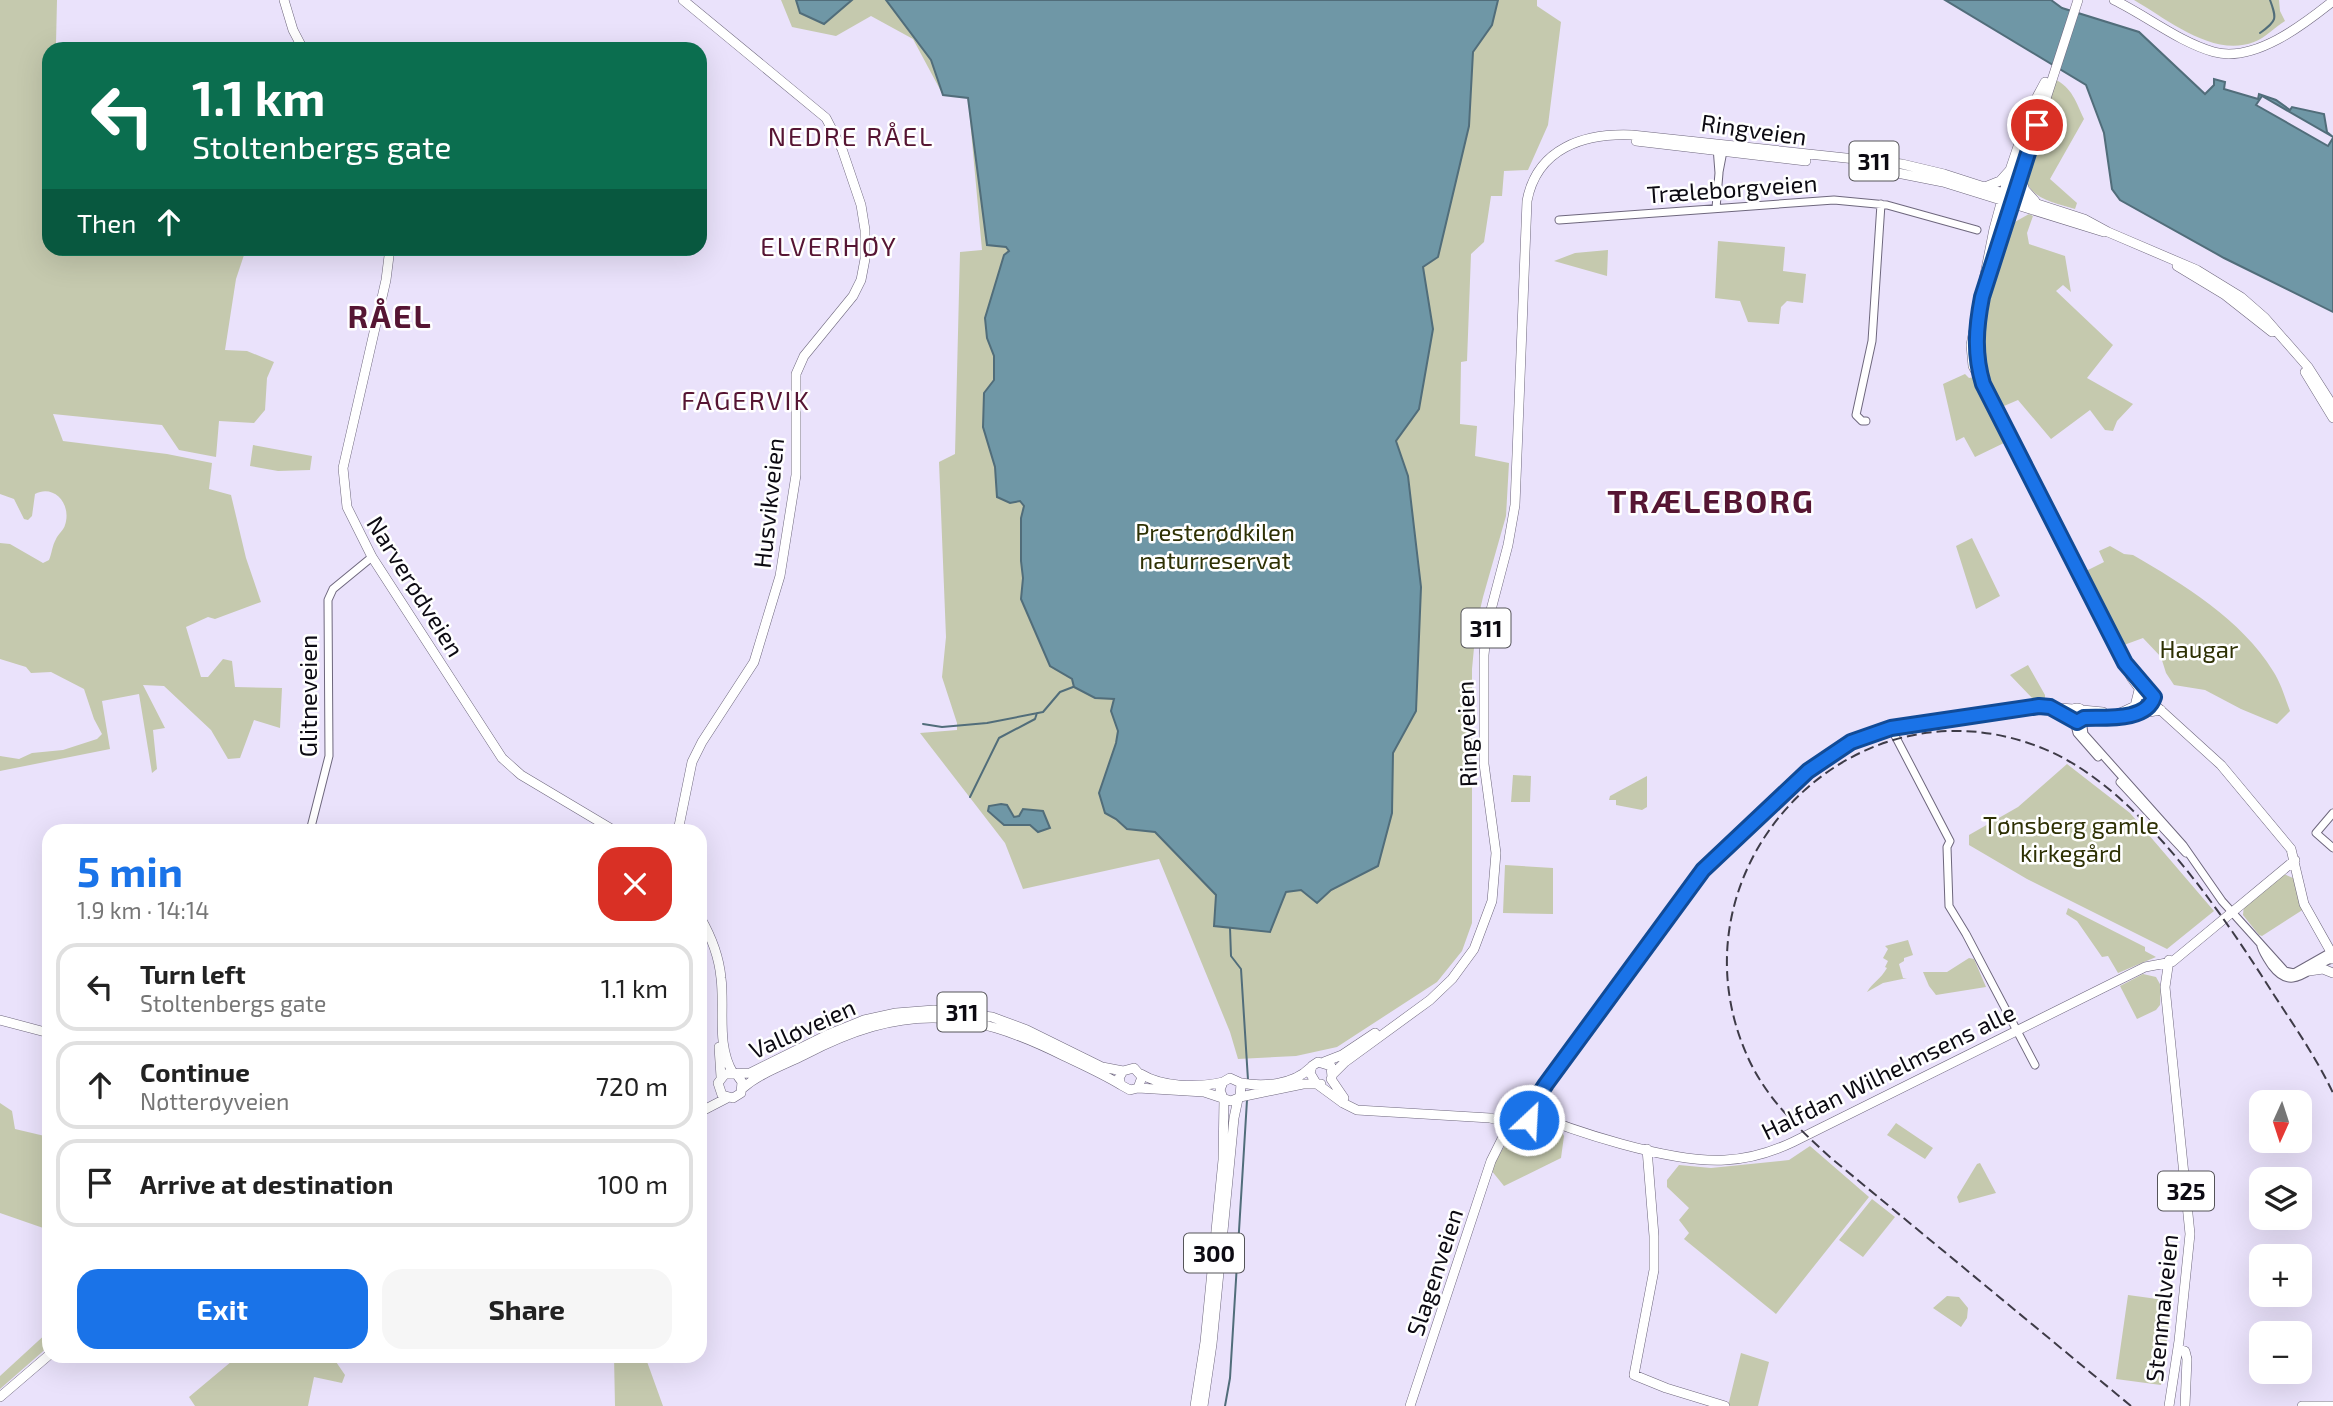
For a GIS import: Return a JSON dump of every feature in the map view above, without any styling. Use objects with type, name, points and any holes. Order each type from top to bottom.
[{"type":"main road","points":[[284,0],[299,42]]},
{"type":"main road","name":"Husvikveien","points":[[679,824],[692,762],[702,741],[754,662],[780,576],[796,475],[794,389],[800,363],[853,296],[861,279],[865,258],[865,230],[860,205],[842,149],[826,118],[683,0]]},
{"type":"main road","points":[[2114,0],[2205,48],[2231,54],[2249,52],[2263,46],[2333,1]]},
{"type":"main road","points":[[2119,0],[2131,8]]},
{"type":"main road","points":[[2319,10],[2328,0]]},
{"type":"main road","points":[[2074,2],[2007,199],[1976,325],[1971,355],[1975,370],[2139,690],[2204,741],[2258,799],[2294,846],[2293,860],[2310,905],[2329,939],[2332,956]]},
{"type":"main road","points":[[2002,232],[2010,170],[2031,108],[2049,77]]},
{"type":"main road","points":[[1982,297],[2006,221],[2007,199],[2020,177],[2049,77]]},
{"type":"main road","name":"Ringveien","points":[[1244,1091],[1325,1084],[1345,1062],[1444,988],[1464,965],[1487,920],[1495,886],[1496,853],[1484,765],[1484,655],[1487,625],[1508,545],[1515,505],[1528,195],[1539,171],[1557,151],[1580,139],[1621,134],[1876,167],[2007,199]]},
{"type":"main road","name":"Ringveien","points":[[1720,147],[1902,164],[1985,187],[2007,199]]},
{"type":"main road","points":[[1985,187],[2000,181],[2010,170]]},
{"type":"main road","points":[[2020,177],[2025,190],[2037,203]]},
{"type":"main road","points":[[2007,199],[2037,203],[2084,219],[2167,259],[2197,270],[2227,287],[2256,309],[2308,367],[2333,406]]},
{"type":"main road","points":[[2007,199],[2029,210],[2108,232]]},
{"type":"main road","points":[[2006,221],[2029,210]]},
{"type":"main road","name":"Narverødveien","points":[[389,256],[386,280],[343,468],[347,507],[374,561],[502,758],[521,775],[603,824]]},
{"type":"main road","points":[[2300,360],[2333,418]]},
{"type":"main road","points":[[2125,663],[2151,699],[2221,765],[2291,849],[2295,874],[2308,912],[2332,956]]},
{"type":"main road","points":[[2138,709],[2139,690]]},
{"type":"main road","name":"Slagenveien","points":[[2138,709],[2151,699]]},
{"type":"main road","name":"Slagenveien","points":[[1410,1406],[1496,1150],[1709,863],[1826,758],[1851,742],[1891,728],[1932,720],[2050,707],[2078,716],[2138,709],[2161,710]]},
{"type":"main road","points":[[2230,909],[2281,872],[2293,860]]},
{"type":"main road","points":[[2167,964],[2169,958],[2293,860]]},
{"type":"main road","points":[[2281,872],[2295,874]]},
{"type":"main road","points":[[707,931],[713,943],[722,979],[722,1025],[726,1058],[741,1079],[743,1088]]},
{"type":"main road","name":"Halfdan Wilhelmsens alle","points":[[1332,1076],[1340,1094],[1358,1105],[1520,1119],[1560,1126],[1647,1149],[1706,1160],[1732,1159],[1765,1152],[1793,1142],[2153,965],[2167,964]]},
{"type":"main road","name":"Stenmalveien","points":[[2167,964],[2165,975],[2190,1234],[2169,1406]]},
{"type":"main road","points":[[2309,971],[2323,969],[2333,973]]},
{"type":"main road","points":[[2141,971],[2155,971],[2165,975]]},
{"type":"main road","name":"Valløveien","points":[[735,1074],[750,1073],[835,1031],[864,1020],[889,1014],[934,1010],[976,1014],[1006,1022],[1102,1067],[1123,1071],[1131,1068],[1154,1081],[1203,1085],[1223,1082],[1230,1078],[1244,1091]]},
{"type":"main road","name":"Ringveien","points":[[1312,1066],[1342,1055],[1407,1016]]},
{"type":"main road","name":"Valløveien","points":[[743,1088],[755,1079],[855,1031],[902,1020],[936,1017],[975,1021],[1018,1034],[1130,1090],[1138,1088],[1204,1092],[1231,1101],[1244,1091],[1290,1080],[1312,1066]]},
{"type":"main road","points":[[0,1020],[42,1031]]},
{"type":"main road","points":[[722,1025],[719,1082],[720,1093],[727,1098]]},
{"type":"main road","points":[[1324,1062],[1331,1066],[1332,1076]]},
{"type":"main road","points":[[1312,1066],[1310,1076],[1317,1084]]},
{"type":"main road","points":[[1121,1085],[1119,1078],[1123,1071]]},
{"type":"main road","name":"311","points":[[707,1097],[719,1082],[735,1074]]},
{"type":"main road","points":[[1138,1088],[1142,1081],[1141,1074]]},
{"type":"main road","points":[[1223,1082],[1220,1090],[1223,1098]]},
{"type":"main road","name":"Halfdan Wilhelmsens alle","points":[[1317,1084],[1343,1104],[1357,1110],[1520,1119]]},
{"type":"main road","name":"311","points":[[707,1107],[716,1101],[736,1097],[743,1088]]},
{"type":"main road","name":"300","points":[[1203,1406],[1244,1091]]},
{"type":"main road","name":"300","points":[[1195,1406],[1208,1316],[1223,1160],[1226,1117],[1223,1098]]},
{"type":"main road","points":[[1647,1149],[1654,1270],[1634,1375],[1725,1406]]},
{"type":"main road","points":[[2178,1349],[2185,1352],[2187,1359],[2185,1406]]},
{"type":"main road","points":[[0,1397],[42,1361]]},
{"type":"main road","points":[[2302,1406],[2333,1405]]},
{"type":"street","points":[[1716,208],[1720,147]]},
{"type":"street","name":"Træleborgveien","points":[[1559,220],[1821,200],[1881,204],[1977,230]]},
{"type":"street","points":[[1866,421],[1862,421],[1857,415],[1872,341],[1881,204]]},
{"type":"street","name":"Glitneveien","points":[[312,824],[330,746],[326,607],[333,589],[374,561]]},
{"type":"street","points":[[2078,716],[2074,728],[2080,737],[2179,848],[2191,856],[2230,909],[2285,971],[2291,973],[2332,956]]},
{"type":"street","points":[[1891,728],[1950,841],[1947,847],[1948,906],[2035,1065]]},
{"type":"street","points":[[2333,813],[2316,833],[2333,848]]},
{"type":"street","points":[[2261,945],[2269,961],[2283,977],[2298,978],[2332,956]]},
{"type":"green space","points":[[0,0],[57,0],[56,42],[42,42],[42,256],[244,256],[236,279],[225,350],[247,351],[274,362],[267,378],[265,410],[254,423],[219,421],[216,457],[179,450],[162,425],[53,414],[63,441],[167,454],[212,463],[209,489],[231,495],[246,558],[261,602],[215,619],[208,617],[186,627],[201,677],[208,677],[223,659],[232,661],[235,687],[282,688],[280,728],[254,720],[240,758],[228,759],[211,730],[164,686],[143,685],[165,728],[153,730],[157,769],[152,773],[139,694],[102,701],[110,749],[0,771],[0,756],[19,759],[32,753],[63,750],[97,739],[102,734],[84,689],[51,672],[31,673],[26,667],[0,659],[0,543],[10,544],[43,563],[49,560],[57,537],[64,527],[66,510],[64,503],[55,494],[42,492],[35,494],[32,516],[28,520],[24,519],[14,499],[0,494]]},
{"type":"green space","name":"Presterødkilen naturreservat","points":[[781,0],[1537,0],[1537,6],[1561,22],[1548,125],[1528,170],[1504,171],[1502,196],[1491,196],[1484,242],[1471,254],[1467,361],[1461,362],[1460,424],[1477,426],[1475,456],[1509,463],[1506,516],[1476,627],[1472,669],[1472,923],[1462,951],[1437,982],[1337,1047],[1296,1056],[1238,1059],[1230,1032],[1159,859],[1023,889],[1005,843],[920,733],[957,730],[942,677],[946,637],[939,462],[955,454],[960,252],[982,250],[968,98],[943,95],[913,39],[871,16],[836,36],[792,27]]},
{"type":"green space","points":[[2134,0],[2279,0],[2285,21],[2254,42],[2238,46],[2223,45],[2191,34]]},
{"type":"green space","points":[[2054,79],[2069,91],[2084,119],[2050,179],[2077,203],[2075,209],[2042,198],[2030,188],[2026,180],[2025,171]]},
{"type":"green space","points":[[2029,214],[2033,216],[2027,233],[2029,244],[2065,256],[2071,292],[2063,285],[2056,291],[2113,345],[2087,378],[2133,404],[2117,421],[2113,431],[2105,430],[2090,410],[2051,439],[2018,400],[1997,409],[1981,374],[1976,355],[1994,272],[2013,223]]},
{"type":"green space","points":[[1718,241],[1785,247],[1783,271],[1806,274],[1803,303],[1787,301],[1781,307],[1779,324],[1748,322],[1740,301],[1715,298]]},
{"type":"green space","points":[[1608,250],[1607,276],[1554,261],[1575,253]]},
{"type":"green space","points":[[1965,374],[1969,378],[1974,377],[2006,442],[1975,457],[1964,437],[1956,441],[1943,384]]},
{"type":"green space","points":[[253,445],[312,456],[310,470],[278,471],[250,466]]},
{"type":"green space","points":[[1972,538],[2000,596],[1976,609],[1956,546]]},
{"type":"green space","name":"Haugar","points":[[2110,546],[2124,554],[2133,555],[2172,578],[2210,605],[2245,635],[2273,671],[2290,711],[2277,724],[2205,690],[2174,685],[2166,673],[2161,657],[2143,638],[2124,645],[2084,572],[2104,562],[2099,551]]},
{"type":"green space","points":[[2028,665],[2045,695],[2045,700],[2034,700],[2010,675]]},
{"type":"green space","name":"Tønsberg gamle kirkegård","points":[[2067,764],[2130,813],[2214,911],[2167,949],[2027,879],[1969,845],[1969,835],[2018,807]]},
{"type":"green space","points":[[1513,775],[1531,776],[1530,802],[1511,802]]},
{"type":"green space","points":[[1647,776],[1647,807],[1642,810],[1616,805],[1616,800],[1609,800],[1610,796]]},
{"type":"green space","points":[[1505,865],[1553,868],[1553,914],[1503,913]]},
{"type":"green space","points":[[2284,874],[2293,878],[2304,909],[2262,936],[2259,935],[2243,915],[2244,904]]},
{"type":"green space","points":[[2068,908],[2145,947],[2145,951],[2156,957],[2118,973],[2108,956],[2102,957],[2077,921],[2066,914]]},
{"type":"green space","points":[[1908,940],[1913,955],[1904,958],[1899,964],[1903,978],[1907,978],[1883,983],[1867,992],[1887,968],[1885,967],[1888,961],[1883,958],[1888,949],[1885,946]]},
{"type":"green space","points":[[1969,958],[1974,959],[1986,987],[1936,995],[1923,972],[1947,972]]},
{"type":"green space","points":[[2143,974],[2156,977],[2161,986],[2160,1005],[2156,1010],[2137,1019],[2120,986]]},
{"type":"green space","points":[[0,1103],[12,1111],[15,1129],[42,1135],[42,1228],[0,1213]]},
{"type":"green space","points":[[1896,1123],[1933,1148],[1925,1159],[1887,1135]]},
{"type":"green space","points":[[1538,1125],[1560,1128],[1564,1136],[1561,1158],[1504,1186],[1491,1170],[1495,1162],[1515,1135]]},
{"type":"green space","points":[[1810,1146],[1869,1197],[1776,1314],[1684,1239],[1689,1233],[1679,1220],[1689,1208],[1667,1187],[1667,1180],[1679,1165],[1711,1168],[1789,1160]]},
{"type":"green space","points":[[1980,1163],[1996,1193],[1959,1203],[1957,1197]]},
{"type":"green space","points":[[1872,1199],[1895,1217],[1863,1257],[1839,1240]]},
{"type":"green space","points":[[2128,1295],[2172,1301],[2161,1385],[2116,1379]]},
{"type":"green space","points":[[1947,1296],[1959,1297],[1968,1308],[1967,1318],[1961,1327],[1933,1308]]},
{"type":"green space","points":[[42,1337],[42,1352],[0,1389],[0,1376]]},
{"type":"green space","points":[[1741,1353],[1769,1362],[1758,1406],[1728,1406]]},
{"type":"green space","points":[[230,1363],[337,1363],[345,1375],[342,1383],[314,1377],[308,1406],[195,1406],[189,1397]]},
{"type":"green space","points":[[614,1363],[648,1363],[663,1406],[615,1406]]},
{"type":"water","points":[[796,0],[852,0],[824,24],[800,13]]},
{"type":"water","name":"Presterødkilen naturreservat","points":[[886,0],[1498,0],[1492,25],[1473,52],[1469,126],[1438,257],[1423,267],[1433,329],[1419,409],[1396,441],[1408,476],[1421,587],[1416,711],[1393,753],[1392,813],[1378,866],[1331,890],[1317,903],[1301,890],[1286,892],[1270,932],[1214,926],[1216,895],[1155,832],[1127,829],[1105,813],[1099,793],[1118,731],[1111,711],[1114,699],[1095,698],[1074,687],[1072,679],[1050,666],[1021,599],[1021,518],[1024,506],[1020,501],[1010,503],[997,497],[995,467],[983,427],[984,393],[994,380],[994,356],[987,338],[985,318],[1004,255],[1009,251],[1006,247],[987,245],[968,98],[943,95],[931,60]]},
{"type":"water","points":[[1945,0],[2051,0],[2062,8],[2139,32],[2205,94],[2214,85],[2214,79],[2225,82],[2224,89],[2258,99],[2259,94],[2276,100],[2290,110],[2292,107],[2324,114],[2327,132],[2333,137],[2262,96],[2256,105],[2328,146],[2333,138],[2333,312],[2224,258],[2120,200],[2112,189],[2104,133],[2086,85]]},
{"type":"water","points":[[1007,805],[1014,817],[1019,816],[1023,809],[1043,811],[1050,828],[1038,832],[1030,825],[1004,825],[988,811],[989,806]]},
{"type":"waterway","points":[[2260,33],[2274,19],[2270,0]]},
{"type":"waterway","points":[[923,724],[942,727],[987,723],[1043,712],[1060,692],[1073,687]]},
{"type":"waterway","points":[[970,797],[999,738],[1035,719],[1037,713]]},
{"type":"waterway","points":[[1230,928],[1231,956],[1241,969],[1248,1080]]},
{"type":"waterway","points":[[1225,1406],[1230,1378],[1247,1100]]},
{"type":"railway","points":[[2131,1406],[1831,1158],[1796,1125],[1766,1089],[1750,1062],[1729,990],[1731,921],[1753,857],[1792,803],[1844,761],[1907,736],[1976,732],[2049,751],[2083,770],[2115,794],[2176,857],[2230,928],[2305,1043],[2333,1093]]},
{"type":"district","name":"NEDRE RÅEL","points":[[851,135]]},
{"type":"district","name":"ELVERHØY","points":[[829,245]]},
{"type":"district","name":"RÅEL","points":[[390,315]]},
{"type":"district","name":"FAGERVIK","points":[[746,399]]},
{"type":"district","name":"TRÆLEBORG","points":[[1711,500]]},
{"type":"route","points":[[1529,1120],[1527,1113],[1546,1084],[1703,870],[1808,771],[1840,748],[1863,737],[1914,722],[2039,706],[2050,707],[2077,722],[2084,718],[2132,715],[2141,712],[2152,702],[2154,697],[2125,663],[1983,384],[1976,362],[1976,325],[1982,297],[2037,125]]}]
